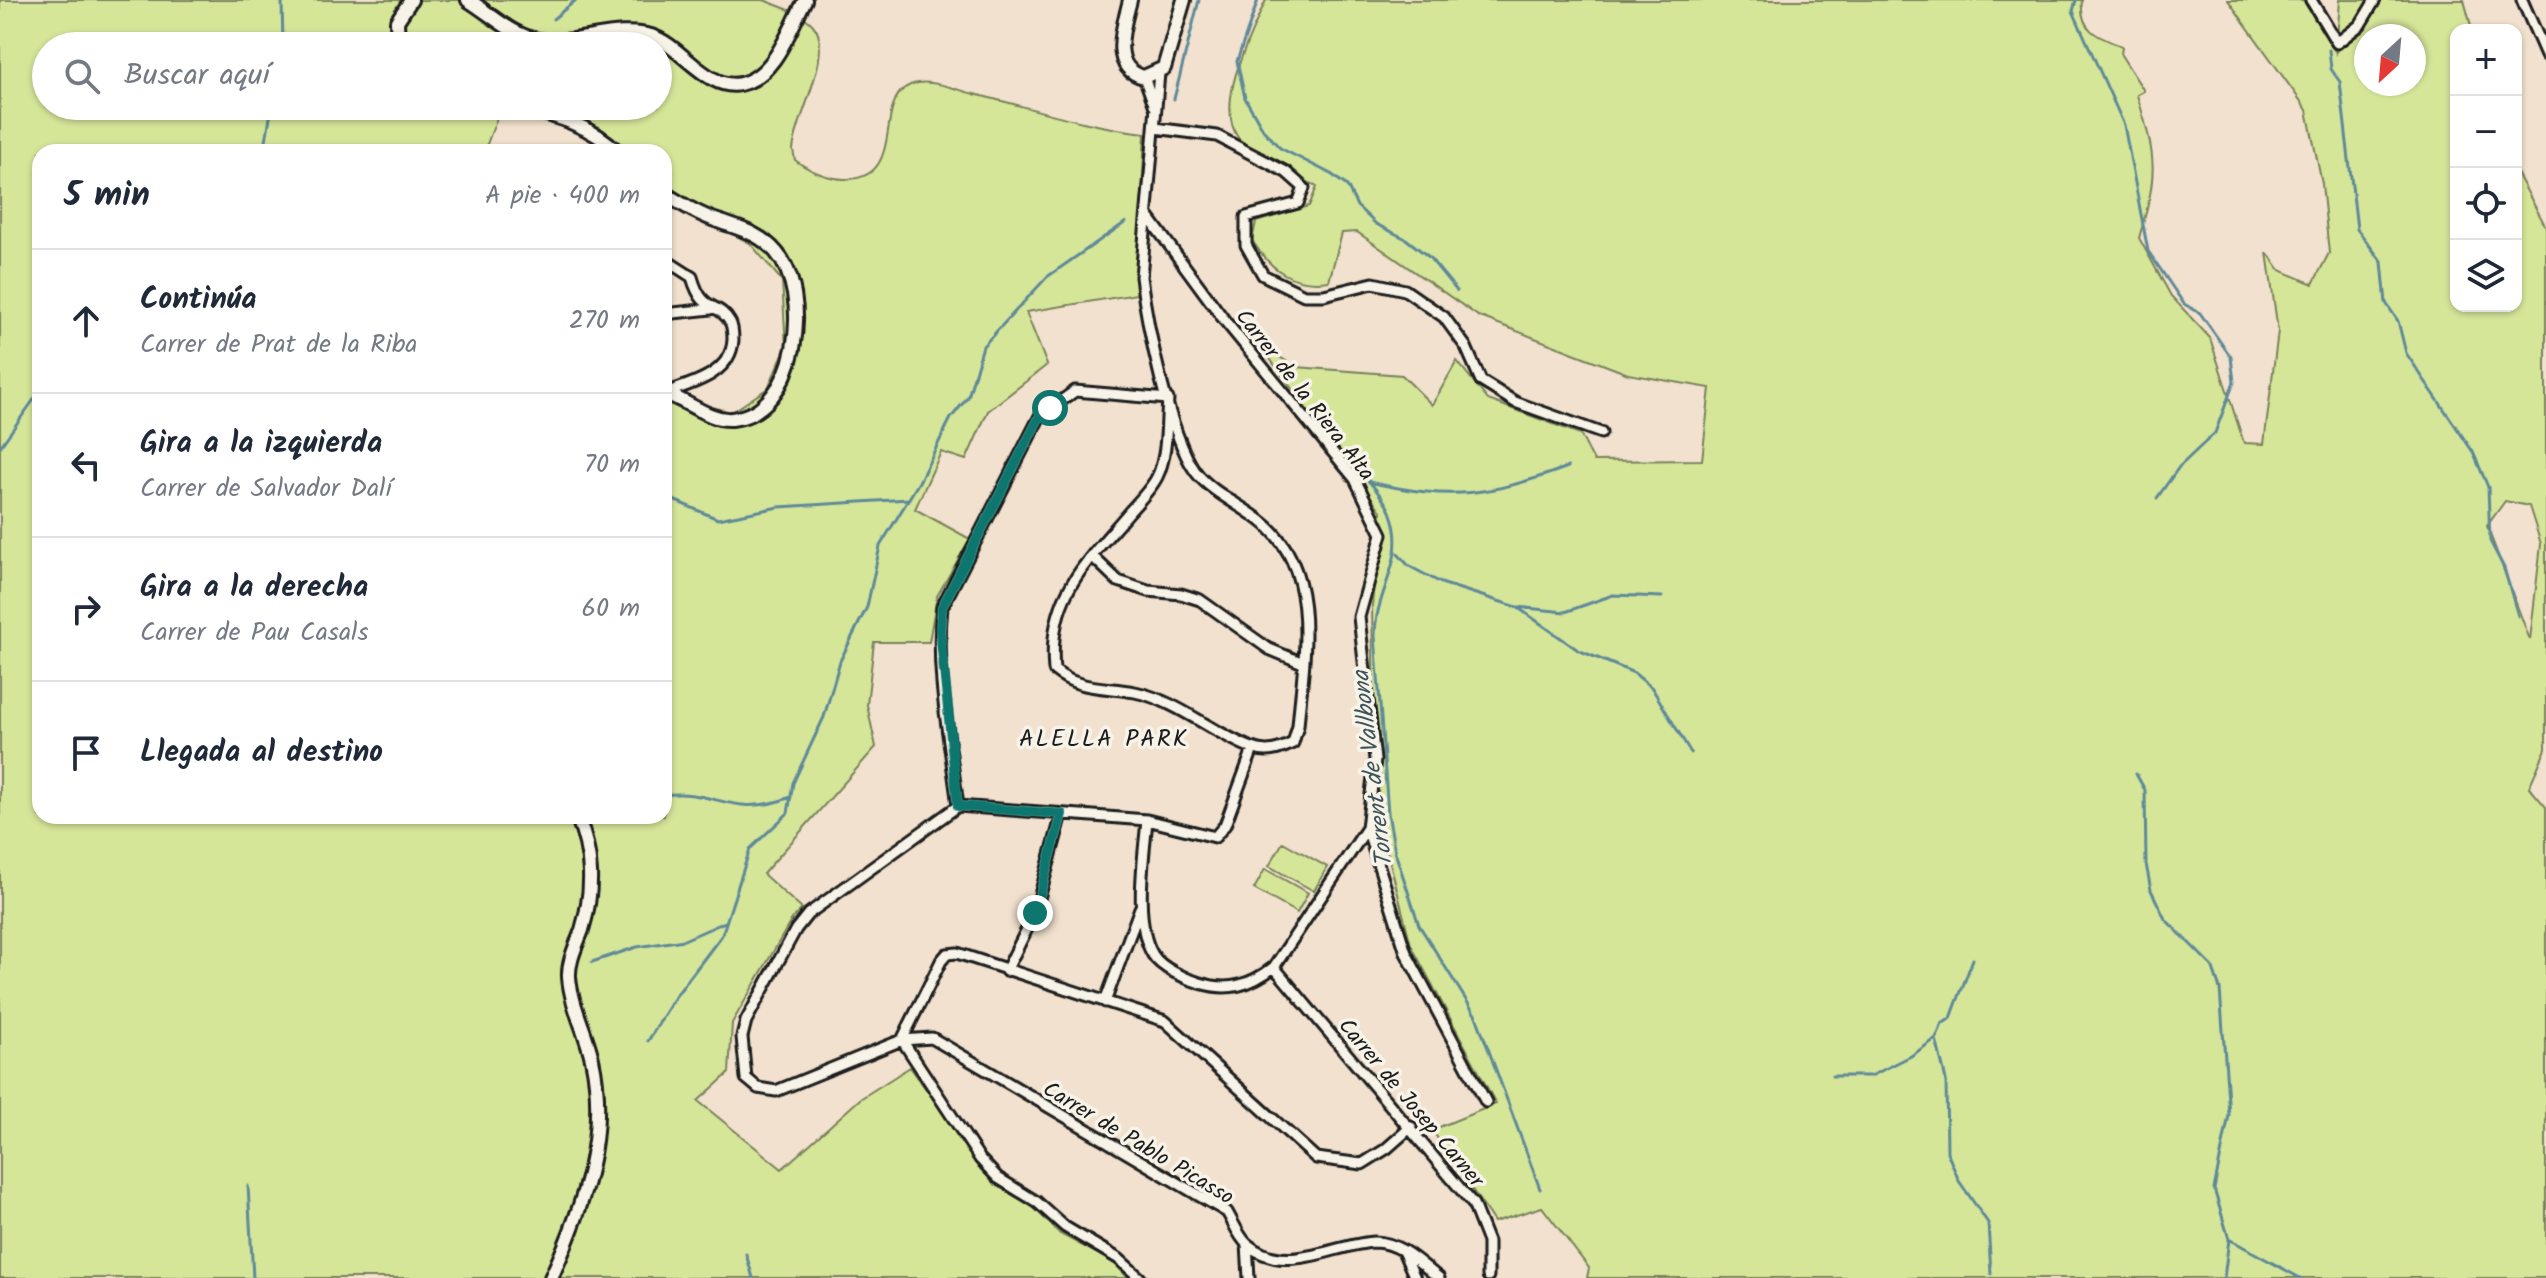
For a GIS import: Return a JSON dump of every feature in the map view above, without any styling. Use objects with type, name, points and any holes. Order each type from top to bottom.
[{"type":"main road","points":[[397,32],[397,21],[411,0]]},
{"type":"main road","points":[[468,0],[520,32]]},
{"type":"main road","points":[[672,47],[715,79],[733,85],[752,80],[767,68],[805,0]]},
{"type":"main road","points":[[1130,0],[1122,29],[1121,52],[1130,69],[1144,77],[1159,73],[1167,62],[1184,0]]},
{"type":"main road","points":[[568,120],[609,144]]},
{"type":"main road","points":[[672,197],[708,217],[750,232],[772,247],[788,273],[796,333],[792,357],[774,392],[759,408],[740,417],[717,417],[672,397]]},
{"type":"main road","points":[[551,1278],[589,1182],[596,1109],[593,1062],[569,976],[585,918],[591,878],[588,845],[580,824]]},
{"type":"street","points":[[2311,0],[2337,43],[2360,25],[2375,0]]},
{"type":"street","points":[[2522,0],[2546,55]]},
{"type":"street","points":[[1159,73],[1142,288],[1156,360],[1187,458],[1198,475],[1270,528],[1291,558],[1305,624],[1303,663],[1298,726],[1293,743],[1276,752],[1253,749],[1137,692],[1086,687],[1066,680],[1054,670],[1051,645],[1056,612],[1072,581],[1157,477],[1164,452],[1168,399]]},
{"type":"street","points":[[1144,77],[1156,111]]},
{"type":"street","points":[[1155,128],[1217,136],[1286,172],[1304,188],[1298,203],[1246,217],[1246,245],[1263,275],[1304,295],[1324,295],[1373,283],[1405,290],[1444,317],[1466,347],[1481,381],[1515,402],[1601,433]]},
{"type":"street","name":"Carrer de la Riera Alta","points":[[1147,215],[1225,321],[1355,479],[1382,534],[1359,617],[1375,760],[1367,828],[1274,967]]},
{"type":"street","points":[[672,264],[692,277],[698,296],[730,322],[733,335],[732,355],[724,366],[695,383],[672,390]]},
{"type":"street","points":[[672,313],[714,309]]},
{"type":"street","points":[[958,806],[945,701],[940,630],[942,607],[1040,416],[1075,391],[1168,399]]},
{"type":"street","points":[[1092,556],[1118,581],[1148,591],[1181,594],[1200,600],[1269,649],[1303,663]]},
{"type":"street","points":[[1253,749],[1225,825],[1215,837],[1147,820],[958,806],[808,914],[746,1021],[742,1064],[746,1078],[758,1088],[776,1091],[902,1040],[947,954],[957,953],[1165,1021],[1316,1158],[1362,1164],[1386,1149],[1411,1127]]},
{"type":"street","points":[[1006,971],[1035,913],[1062,814]]},
{"type":"street","points":[[1105,1002],[1140,907],[1147,820]]},
{"type":"street","points":[[1367,828],[1406,953],[1486,1102]]},
{"type":"street","points":[[1140,907],[1153,955],[1184,978],[1216,988],[1253,984],[1274,967]]},
{"type":"street","name":"Carrer de Josep Carner","points":[[1274,967],[1473,1204],[1488,1242],[1488,1276]]},
{"type":"street","name":"Carrer de Pablo Picasso","points":[[902,1040],[932,1038],[1227,1212],[1247,1244]]},
{"type":"street","points":[[902,1040],[980,1159],[998,1178],[1037,1202],[1065,1227],[1119,1259],[1140,1278]]},
{"type":"street","points":[[1249,1278],[1247,1244],[1296,1260],[1376,1242],[1401,1248],[1439,1278]]},
{"type":"street","points":[[1401,1248],[1415,1278]]},
{"type":"green space","points":[[0,0],[764,0],[803,17],[813,25],[819,37],[817,68],[793,150],[795,160],[825,176],[845,179],[865,175],[877,165],[884,151],[895,101],[903,89],[925,82],[1082,122],[1145,133],[1137,294],[1026,312],[1047,365],[988,411],[966,460],[941,452],[915,509],[970,539],[937,596],[929,642],[874,642],[867,705],[876,747],[763,874],[802,909],[792,919],[732,1023],[729,1073],[698,1101],[782,1169],[860,1099],[910,1067],[994,1184],[1033,1207],[1060,1234],[1113,1262],[1128,1278],[0,1278]]},
{"type":"green space","points":[[1266,0],[2082,0],[2083,19],[2087,25],[2098,35],[2122,46],[2121,55],[2144,91],[2137,95],[2153,166],[2150,197],[2139,238],[2171,296],[2210,338],[2244,443],[2264,444],[2278,331],[2267,252],[2280,270],[2313,284],[2329,253],[2322,184],[2307,110],[2228,0],[2303,0],[2336,53],[2340,0],[2464,0],[2470,24],[2450,24],[2450,312],[2522,312],[2522,182],[2546,227],[2546,749],[2529,787],[2546,807],[2546,1278],[1587,1278],[1589,1268],[1542,1207],[1494,1222],[1432,1130],[1496,1104],[1411,945],[1376,808],[1372,606],[1381,511],[1260,345],[1296,367],[1402,375],[1432,405],[1457,361],[1488,400],[1580,434],[1594,461],[1702,460],[1710,388],[1628,374],[1478,316],[1357,232],[1342,233],[1329,281],[1304,281],[1275,268],[1252,240],[1256,222],[1309,206],[1317,187],[1254,152],[1235,132],[1231,95],[1243,53]],"holes":[[[2505,501],[2529,506],[2541,544],[2530,640],[2487,526]]]},
{"type":"green space","points":[[1283,842],[1327,867],[1314,891],[1269,866]]},
{"type":"green space","points":[[1265,869],[1308,893],[1297,913],[1254,889]]},
{"type":"waterway","points":[[282,0],[283,32]]},
{"type":"waterway","points":[[553,19],[576,0]]},
{"type":"waterway","points":[[1174,99],[1199,0]]},
{"type":"waterway","points":[[1258,0],[1237,61],[1245,98],[1264,131],[1280,148],[1331,174],[1347,186],[1357,206],[1376,224],[1406,239],[1429,257],[1457,291]]},
{"type":"waterway","points":[[2076,0],[2073,11],[2124,125],[2148,251],[2184,304],[2200,313],[2231,357],[2234,382],[2215,433],[2179,467],[2157,498]]},
{"type":"waterway","points":[[2329,50],[2331,69],[2340,82],[2357,229],[2382,262],[2386,303],[2398,321],[2406,353],[2473,452],[2488,487],[2490,541],[2504,568],[2518,616]]},
{"type":"waterway","points":[[265,144],[270,120]]},
{"type":"waterway","points":[[648,1041],[675,997],[722,935],[750,849],[788,813],[793,783],[824,717],[840,661],[867,607],[880,546],[919,482],[951,418],[968,397],[983,346],[1047,277],[1126,222]]},
{"type":"waterway","points":[[0,447],[32,402]]},
{"type":"waterway","points":[[1369,482],[1424,492],[1470,492],[1492,490],[1568,467]]},
{"type":"waterway","name":"Torrent de Vallbona","points":[[1362,472],[1386,503],[1395,531],[1396,546],[1376,619],[1375,636],[1388,813],[1395,852],[1419,925],[1476,1016],[1540,1189]]},
{"type":"waterway","points":[[672,499],[718,519],[779,507],[909,499]]},
{"type":"waterway","points":[[1398,554],[1409,566],[1441,583],[1517,607],[1578,650],[1634,673],[1652,688],[1691,753]]},
{"type":"waterway","points":[[1517,607],[1565,612],[1613,595],[1662,597]]},
{"type":"waterway","points":[[2136,774],[2145,790],[2146,864],[2151,890],[2165,919],[2212,966],[2220,989],[2229,1115],[2214,1189],[2229,1239],[2300,1278]]},
{"type":"waterway","points":[[672,795],[697,796],[738,805],[770,803],[791,797]]},
{"type":"waterway","points":[[592,962],[637,947],[684,940],[725,922]]},
{"type":"waterway","points":[[1973,959],[1951,1018],[1942,1024],[1936,1039],[1946,1080],[1947,1152],[1959,1181],[1988,1223],[1991,1274]]},
{"type":"waterway","points":[[1832,1076],[1871,1076],[1911,1056],[1934,1040]]},
{"type":"waterway","points":[[248,1186],[253,1278]]},
{"type":"waterway","points":[[2224,1278],[2229,1239]]},
{"type":"waterway","points":[[746,1254],[753,1278]]},
{"type":"district","name":"ALELLA PARK","points":[[1104,738]]},
{"type":"route","points":[[1035,913],[1062,814],[958,806],[940,630],[942,607],[1040,416],[1050,408]]}]
